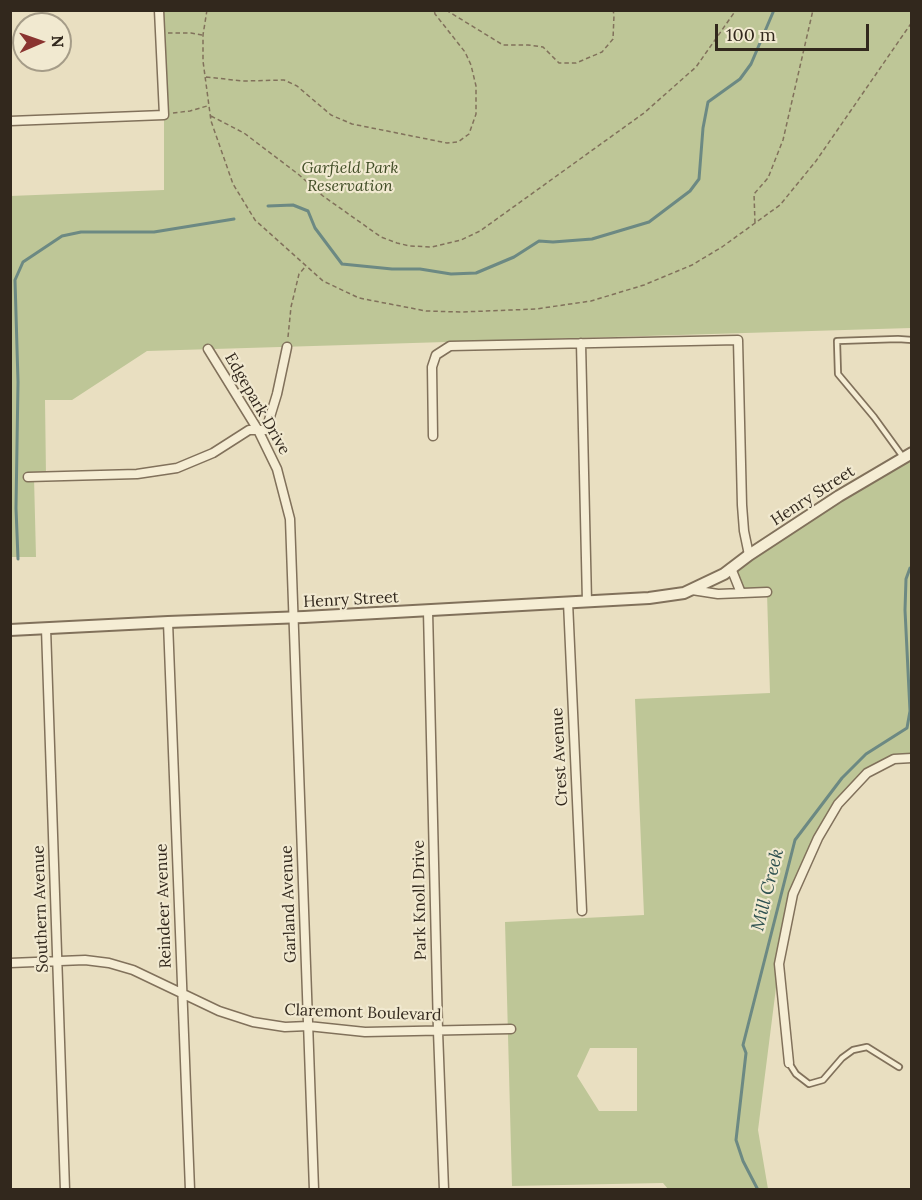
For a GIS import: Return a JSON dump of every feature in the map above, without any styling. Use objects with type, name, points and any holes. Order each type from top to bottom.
[{"type":"street","points":[[10,121],[164,115],[159,10]]},
{"type":"street","points":[[433,436],[432,367],[436,355],[450,346],[738,340],[742,505],[749,555]]},
{"type":"street","points":[[581,343],[587,602]]},
{"type":"street","points":[[28,477],[137,474],[177,468],[213,453],[249,430],[266,430],[277,394],[287,347]]},
{"type":"street","name":"Edgepark Drive","points":[[208,349],[258,430],[278,469],[290,519],[294,617]]},
{"type":"street","name":"Henry Street","points":[[10,630],[587,602],[684,593],[724,574],[839,496],[907,455]]},
{"type":"street","points":[[731,568],[741,593]]},
{"type":"street","name":"Henry Street","points":[[691,590],[718,594],[766,592]]},
{"type":"street","name":"Crest Avenue","points":[[567,602],[582,911]]},
{"type":"street","name":"Park Knoll Drive","points":[[428,610],[444,1190]]},
{"type":"street","name":"Garland Avenue","points":[[294,617],[314,1190]]},
{"type":"street","name":"Reindeer Avenue","points":[[168,622],[190,1190]]},
{"type":"street","name":"Southern Avenue","points":[[46,628],[65,1190]]},
{"type":"street","points":[[789,1064],[779,964],[793,894],[818,838],[838,804],[867,772],[894,759],[912,758]]},
{"type":"street","name":"Claremont Boulevard","points":[[10,963],[85,960],[109,963],[133,970],[219,1011],[253,1022],[285,1027],[308,1026],[365,1032],[511,1029]]},
{"type":"lane","points":[[907,455],[838,374],[837,341],[912,340]]},
{"type":"lane","points":[[789,1064],[796,1074],[809,1084],[823,1080],[842,1058],[853,1050],[867,1047],[899,1067]]},
{"type":"path","points":[[207,10],[203,35],[210,115],[233,184],[255,220],[323,281],[359,298],[426,311],[461,312],[536,309],[591,301],[644,285],[692,265],[722,247],[780,205],[816,162],[912,22]]},
{"type":"path","points":[[206,77],[243,81],[284,80],[297,86],[331,115],[352,124],[447,143],[458,142],[469,134],[476,114],[476,86],[465,52],[434,10]]},
{"type":"path","points":[[446,10],[503,45],[543,47],[560,63],[576,63],[602,52],[613,39],[613,10]]},
{"type":"path","points":[[210,115],[244,133],[323,196],[381,237],[410,246],[432,247],[461,240],[480,231],[644,113],[696,66],[736,10]]},
{"type":"path","points":[[755,223],[754,194],[768,178],[783,140],[813,10]]},
{"type":"path","points":[[160,33],[203,35]]},
{"type":"path","points":[[164,115],[208,106]]},
{"type":"path","points":[[287,347],[291,307],[299,274],[305,266]]},
{"type":"green space","name":"Garfield Park Reservation","points":[[159,11],[911,11],[911,328],[147,351],[72,400],[45,400],[46,476],[34,477],[36,557],[11,557],[10,196],[164,190],[164,115]]},
{"type":"green space","points":[[911,453],[911,758],[905,758],[867,773],[839,804],[793,894],[779,964],[758,1130],[768,1189],[668,1189],[663,1183],[512,1186],[505,922],[644,915],[635,699],[770,693],[767,593],[741,593],[731,568]],"holes":[[[590,1048],[637,1048],[637,1111],[599,1111],[577,1076]]]},
{"type":"waterway","points":[[268,206],[293,205],[308,211],[315,228],[342,264],[420,269],[451,274],[476,273],[514,257],[539,241],[592,239],[649,222],[690,191],[699,179],[703,128],[708,102],[740,79],[751,64],[774,10]]},
{"type":"waterway","points":[[18,559],[16,508],[18,382],[15,280],[23,262],[62,236],[81,232],[154,232],[234,219]]},
{"type":"waterway","name":"Mill Creek","points":[[758,1190],[743,1161],[736,1140],[746,1053],[743,1045],[795,840],[842,778],[866,754],[907,728],[910,711],[905,610],[906,579],[912,567]]}]
